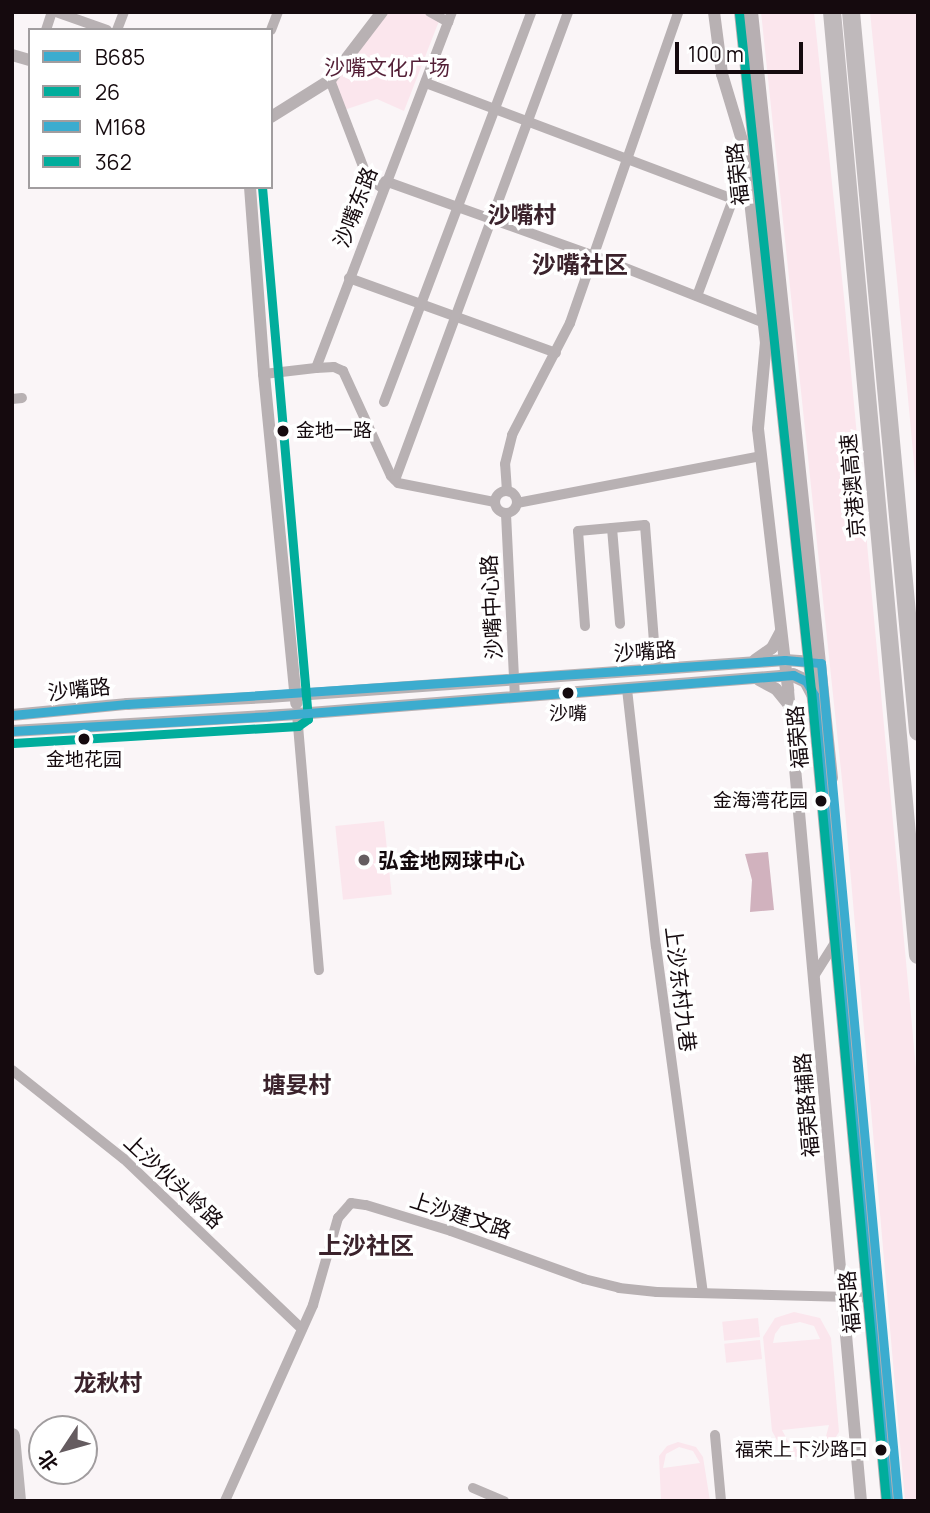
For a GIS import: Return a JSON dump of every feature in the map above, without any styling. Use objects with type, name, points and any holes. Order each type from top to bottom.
[{"type":"highway","name":"京港澳高速","points":[[832,12],[918,955]]},
{"type":"highway","name":"京港澳高速","points":[[851,12],[918,732]]},
{"type":"main road","name":"福荣路","points":[[741,12],[769,325],[816,664],[814,695],[836,941],[898,1501]]},
{"type":"main road","name":"福荣路","points":[[751,12],[816,664],[874,1298],[888,1501]]},
{"type":"main road","points":[[753,129],[744,147],[757,168]]},
{"type":"main road","points":[[790,675],[806,681],[814,695]]},
{"type":"main road","points":[[12,1436],[18,1501]]},
{"type":"street","points":[[47,28],[54,12],[101,28]]},
{"type":"street","points":[[273,116],[330,80],[382,12]]},
{"type":"street","points":[[430,12],[450,17]]},
{"type":"street","points":[[384,402],[530,12]]},
{"type":"street","points":[[394,480],[568,12]]},
{"type":"street","points":[[507,491],[505,464],[512,435],[570,323],[678,12]]},
{"type":"street","name":"福荣路辅路","points":[[715,12],[722,74],[744,147],[769,325],[758,422],[781,631],[790,675],[789,705],[861,1501]]},
{"type":"street","name":"沙嘴东路","points":[[316,368],[383,184],[426,83],[450,17]]},
{"type":"street","points":[[330,80],[367,177],[595,256],[769,325]]},
{"type":"street","points":[[426,83],[733,199],[750,201]]},
{"type":"street","points":[[250,189],[264,374],[297,714],[318,970]]},
{"type":"street","points":[[697,296],[733,199]]},
{"type":"street","points":[[349,278],[556,353]]},
{"type":"street","points":[[264,374],[334,367],[343,371],[394,480],[404,485],[495,502]]},
{"type":"street","points":[[517,503],[761,456]]},
{"type":"street","points":[[507,491],[513,494],[517,503],[515,509],[506,514],[499,511],[495,502],[500,493],[507,491]]},
{"type":"street","name":"沙嘴中心路","points":[[506,514],[515,697]]},
{"type":"street","points":[[585,626],[578,531],[645,525],[656,669]]},
{"type":"street","points":[[612,528],[620,624]]},
{"type":"street","points":[[747,663],[772,648],[781,631]]},
{"type":"street","name":"沙嘴路","points":[[12,715],[127,704],[295,695],[785,660],[816,664]]},
{"type":"street","name":"沙嘴路","points":[[12,731],[297,714],[755,679],[790,675],[816,664]]},
{"type":"street","points":[[755,679],[776,688],[789,705]]},
{"type":"street","name":"上沙东村九巷","points":[[626,689],[657,958],[703,1293]]},
{"type":"street","points":[[814,977],[836,941]]},
{"type":"street","name":"上沙伙头岭路","points":[[12,1070],[124,1159],[302,1329]]},
{"type":"street","name":"上沙建文路","points":[[225,1501],[313,1305],[338,1218],[348,1205],[355,1203],[452,1231],[601,1284],[636,1291],[874,1298]]},
{"type":"street","points":[[715,1435],[721,1501]]},
{"type":"street","points":[[473,1488],[504,1501]]},
{"type":"green space","name":"沙嘴文化广场","points":[[388,12],[423,12],[439,21],[404,111],[377,99],[344,110],[334,83]]},
{"type":"green space","points":[[761,12],[814,12],[844,297],[918,1090],[918,1501],[905,1501],[844,799]]},
{"type":"green space","points":[[870,12],[918,12],[918,506],[897,280]]},
{"type":"green space","name":"弘金地网球中心","points":[[384,821],[392,895],[343,900],[335,826]]},
{"type":"green space","points":[[794,1312],[820,1318],[831,1338],[839,1432],[827,1451],[809,1457],[796,1457],[783,1451],[772,1431],[763,1337],[775,1318]],"holes":[[[800,1322],[814,1326],[820,1339],[773,1343],[781,1326]],[[829,1425],[825,1440],[808,1447],[789,1443],[782,1430]]]},
{"type":"green space","points":[[758,1318],[760,1337],[724,1341],[722,1322]]},
{"type":"green space","points":[[760,1340],[762,1359],[726,1363],[724,1344]]},
{"type":"green space","points":[[678,1442],[696,1447],[703,1457],[710,1501],[661,1501],[659,1456],[667,1446]],"holes":[[[679,1447],[693,1451],[700,1463],[663,1468],[666,1454]]]},
{"type":"shaded area","points":[[768,852],[774,910],[750,912],[752,880],[745,854]]},
{"type":"transit line","name":"362","points":[[739,13],[811,690],[886,1501]]},
{"type":"transit line","name":"26","points":[[13,743],[298,726],[308,719],[262,189]]},
{"type":"transit line","name":"B685","points":[[12,715],[127,704],[785,660],[821,663],[898,1501]]},
{"type":"transit line","name":"M168","points":[[12,731],[270,716],[793,675],[806,681],[814,695],[888,1501]]},
{"type":"place","name":"金地一路","points":[[283,431]]},
{"type":"place","name":"沙嘴","points":[[568,693]]},
{"type":"place","name":"金地花园","points":[[84,739]]},
{"type":"place","name":"金海湾花园","points":[[821,801]]},
{"type":"place","name":"弘金地网球中心","points":[[364,860]]},
{"type":"place","name":"福荣上下沙路口","points":[[881,1450]]},
{"type":"district","name":"沙嘴村","points":[[522,214]]},
{"type":"district","name":"沙嘴社区","points":[[580,264]]},
{"type":"district","name":"塘妟村","points":[[297,1084]]},
{"type":"district","name":"上沙社区","points":[[366,1245]]},
{"type":"district","name":"龙秋村","points":[[108,1382]]}]
